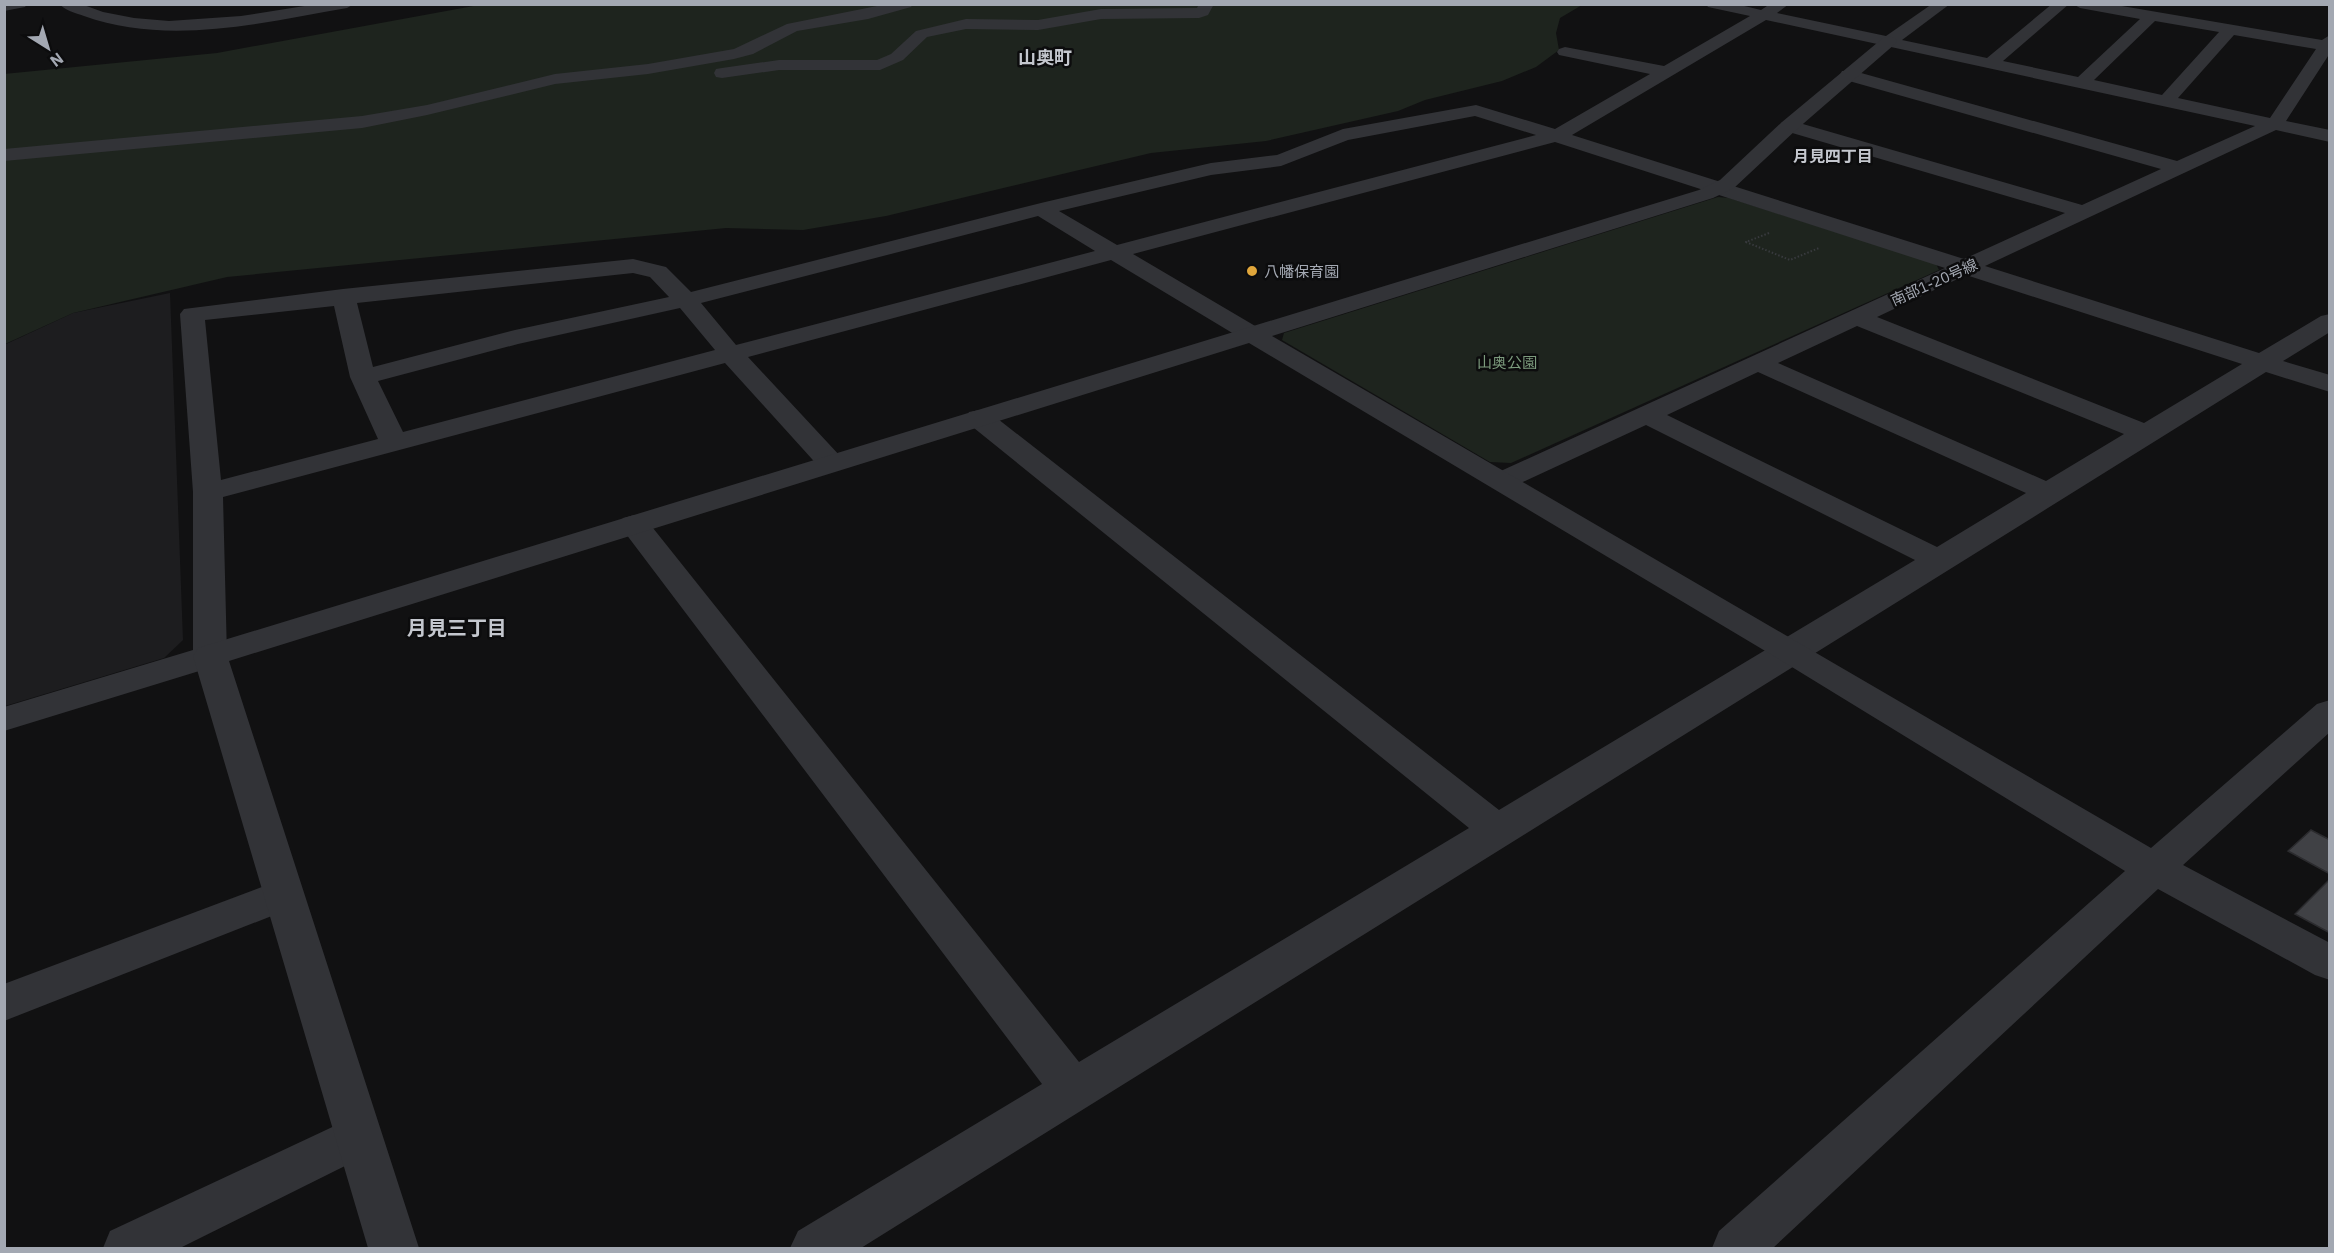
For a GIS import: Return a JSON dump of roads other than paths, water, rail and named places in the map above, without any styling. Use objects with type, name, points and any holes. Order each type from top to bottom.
[{"type":"street","points":[[4,7],[20,4]]},
{"type":"street","points":[[66,4],[94,15],[160,27],[197,25],[347,4]]},
{"type":"street","points":[[4,155],[362,122],[427,110],[555,79],[648,69],[747,51],[784,30],[806,23],[868,14],[906,4]]},
{"type":"street","points":[[648,69],[704,74],[788,65],[872,67],[888,63],[922,34],[966,24],[1038,25],[1110,13],[1199,13],[1203,12],[1208,4]]},
{"type":"street","points":[[1713,4],[1773,10],[1889,41],[2330,136]]},
{"type":"street","points":[[4,719],[1253,335],[1720,188],[1889,41],[1943,4]]},
{"type":"street","points":[[1990,63],[2062,4]]},
{"type":"street","points":[[2080,4],[2328,44],[2276,123]]},
{"type":"street","points":[[208,492],[1558,135],[1773,10]]},
{"type":"street","points":[[2196,24],[2209,11]]},
{"type":"street","points":[[2082,82],[2151,16]]},
{"type":"street","points":[[2167,100],[2230,29]]},
{"type":"street","points":[[1565,52],[1667,72]]},
{"type":"street","points":[[1848,75],[2179,168]]},
{"type":"street","points":[[363,377],[515,337],[686,300],[1041,209],[1211,169],[1281,160],[1343,135],[1476,110],[2330,384]]},
{"type":"street","name":"南部1-20号線","points":[[1502,481],[1756,362],[1967,268],[2276,123]]},
{"type":"street","points":[[1789,126],[2085,212]]},
{"type":"street","points":[[1041,209],[2154,869],[2330,963]]},
{"type":"street","points":[[393,1248],[210,656],[208,492],[192,314],[633,266],[658,272],[686,300],[731,354],[831,463]]},
{"type":"street","points":[[343,296],[363,377],[394,443]]},
{"type":"street","points":[[1856,317],[2145,433]]},
{"type":"street","points":[[816,1248],[2330,321]]},
{"type":"street","points":[[1756,362],[2049,493]]},
{"type":"street","points":[[1645,414],[1939,560]]},
{"type":"street","points":[[979,418],[1499,831]]},
{"type":"street","points":[[634,524],[1075,1091]]},
{"type":"street","points":[[1737,1248],[2330,712]]},
{"type":"street","points":[[4,1003],[283,895]]},
{"type":"street","points":[[128,1248],[358,1136]]},
{"type":"place","name":"八幡保育園","points":[[1252,271]]},
{"type":"district","name":"山奥町","points":[[1045,57]]},
{"type":"district","name":"月見四丁目","points":[[1833,156]]},
{"type":"district","name":"月見三丁目","points":[[457,627]]},
{"type":"park label","name":"山奥公園","points":[[1507,362]]}]
